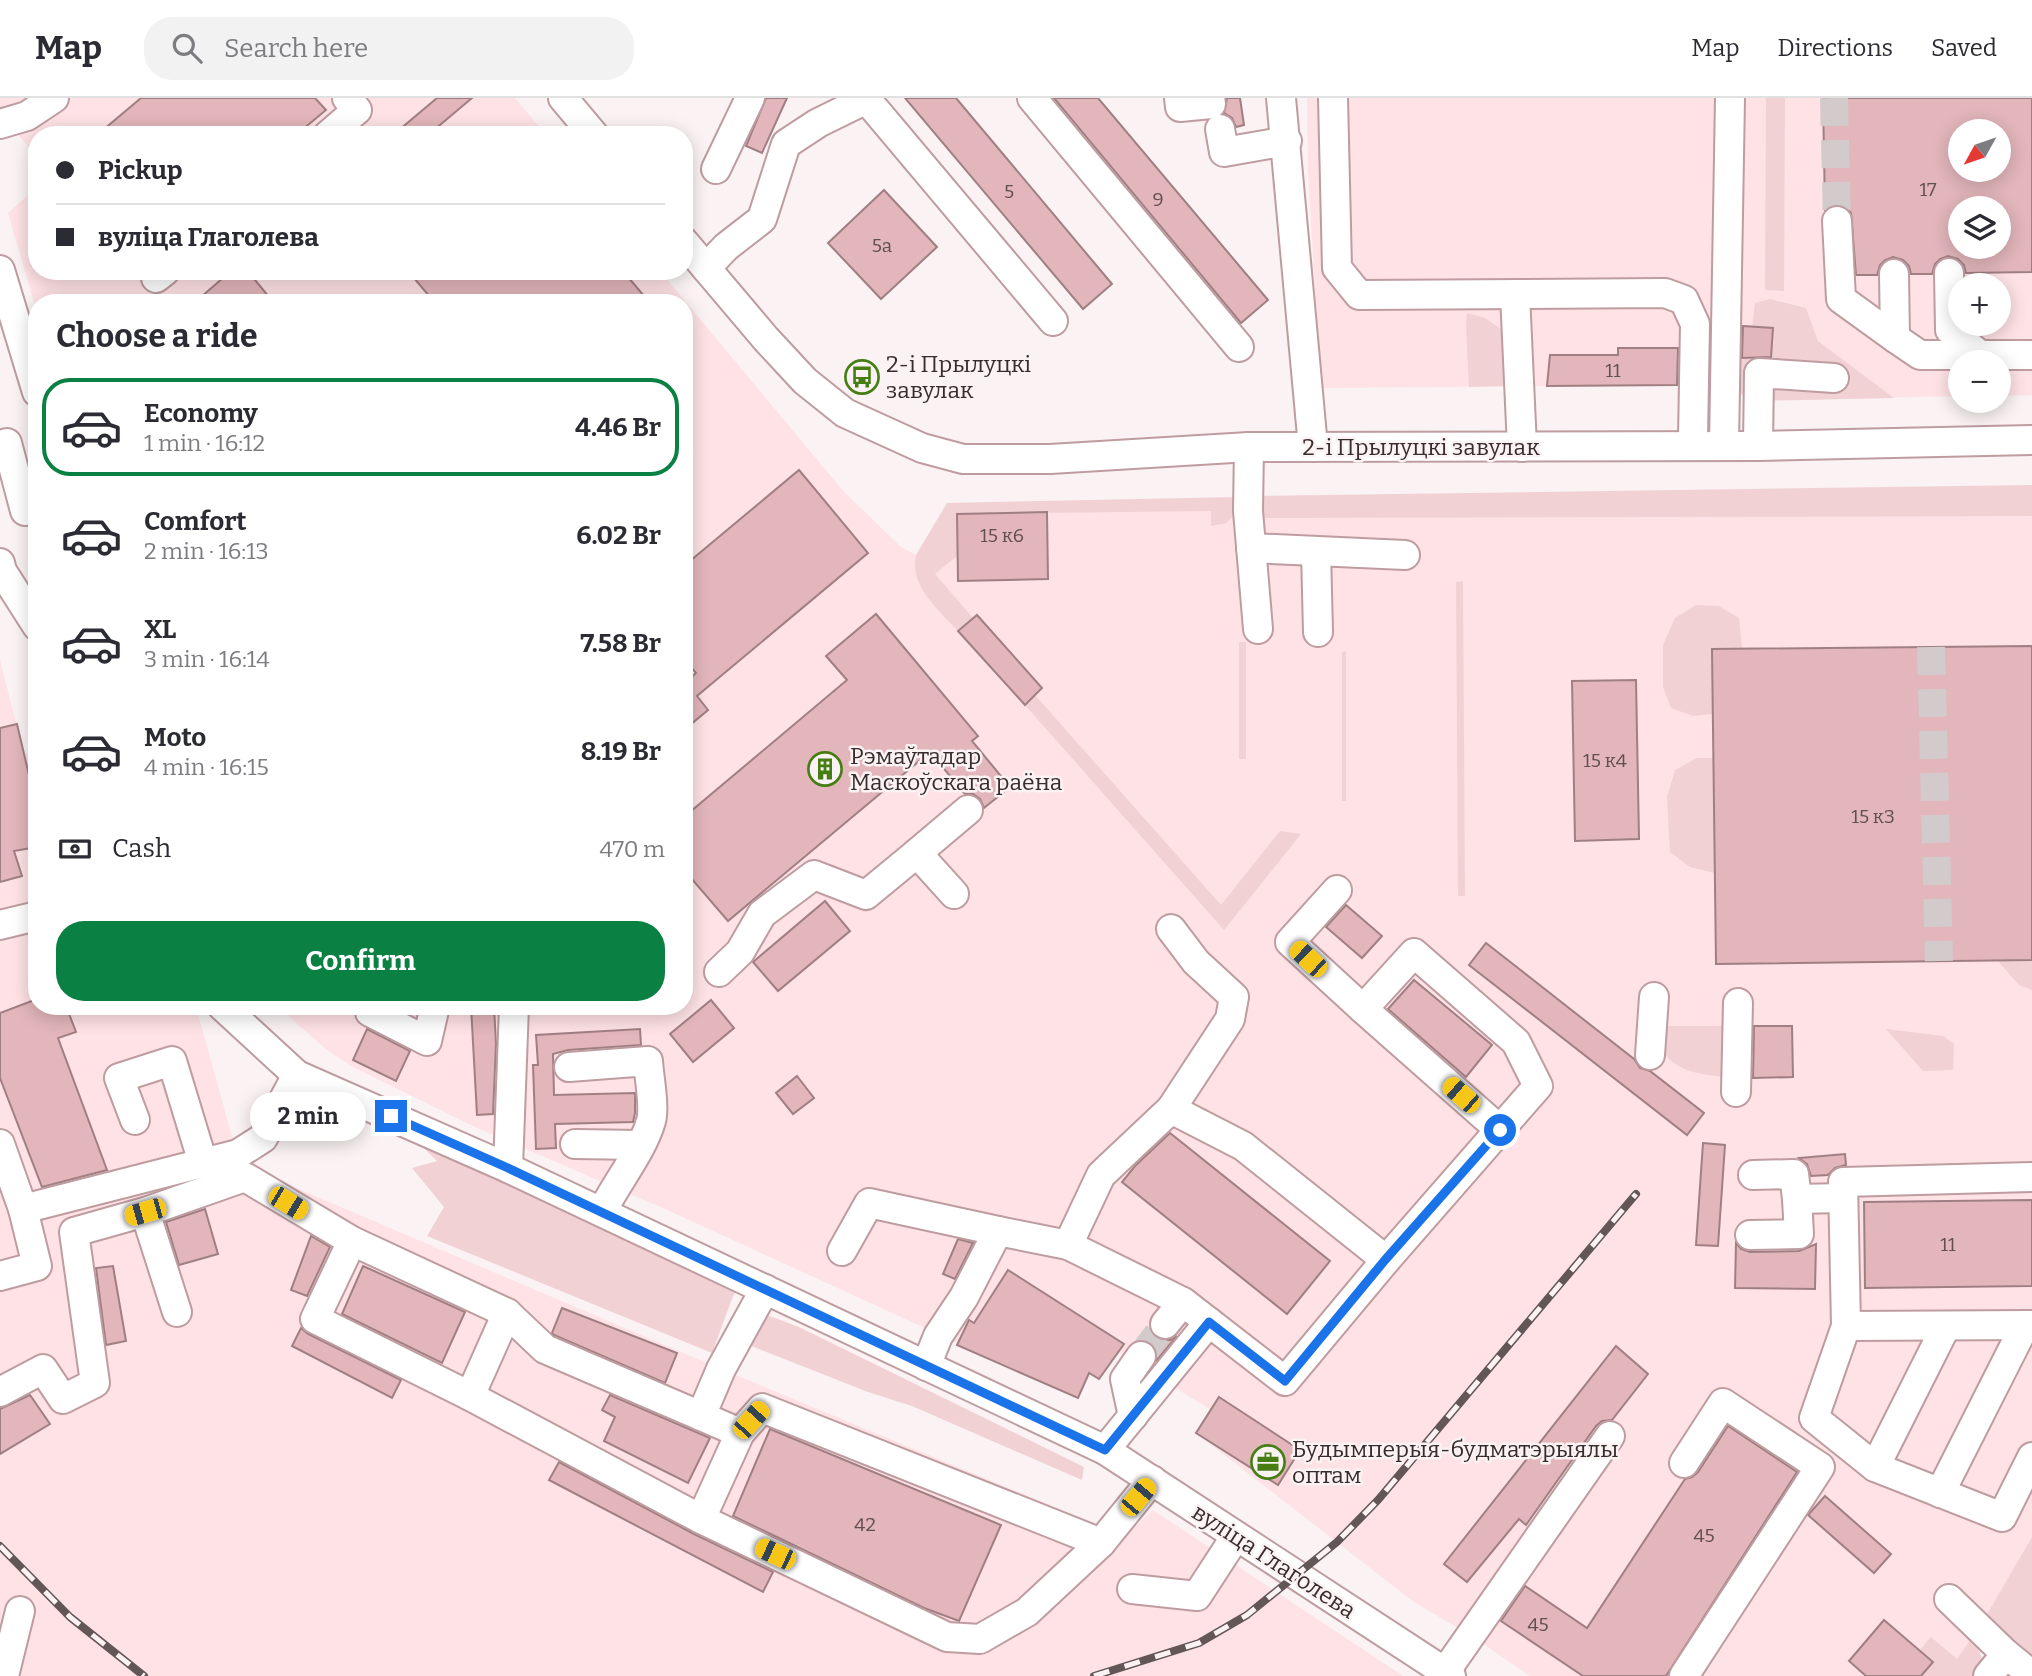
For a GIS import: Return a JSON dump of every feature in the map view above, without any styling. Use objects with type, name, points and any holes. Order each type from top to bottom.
[{"type":"street","points":[[0,124],[19,107],[54,98]]},
{"type":"street","points":[[338,126],[357,110],[347,98]]},
{"type":"street","points":[[563,98],[586,126]]},
{"type":"street","points":[[716,169],[750,98]]},
{"type":"street","points":[[1032,98],[1239,347]]},
{"type":"street","points":[[1179,98],[1180,107],[1186,108],[1211,104],[1210,98]]},
{"type":"street","points":[[1282,98],[1313,447]]},
{"type":"street","points":[[1333,98],[1337,268],[1359,295],[1665,293],[1684,300],[1695,324],[1691,445]]},
{"type":"street","points":[[1724,445],[1730,98]]},
{"type":"street","points":[[706,268],[726,247],[762,219],[786,144],[818,123],[868,99],[1053,321]]},
{"type":"street","points":[[1220,129],[1224,152],[1287,141]]},
{"type":"street","points":[[1836,221],[1841,299],[1920,355],[1948,355]]},
{"type":"street","name":"2-і Прылуцкі завулак","points":[[693,253],[805,381],[845,413],[922,448],[963,459],[1049,459],[1249,447],[1758,446],[2032,440]]},
{"type":"street","points":[[0,270],[28,362]]},
{"type":"street","points":[[1894,274],[1895,338]]},
{"type":"street","points":[[1515,294],[1522,447]]},
{"type":"street","points":[[1957,336],[1974,350]]},
{"type":"street","points":[[2011,355],[2032,355]]},
{"type":"street","points":[[1758,446],[1759,373],[1834,378]]},
{"type":"street","points":[[7,443],[25,511],[28,510]]},
{"type":"street","points":[[1249,447],[1248,511],[1258,629]]},
{"type":"street","points":[[1251,548],[1405,555]]},
{"type":"street","points":[[1316,551],[1318,632]]},
{"type":"street","points":[[0,563],[2,571],[28,612]]},
{"type":"street","points":[[719,972],[740,952],[762,914],[814,875],[866,895],[968,810]]},
{"type":"street","points":[[917,853],[954,894]]},
{"type":"street","points":[[1337,890],[1290,942],[1500,1130]]},
{"type":"street","points":[[0,925],[28,918]]},
{"type":"street","points":[[1068,1245],[1101,1175],[1171,1109],[1230,1019],[1234,997],[1196,962],[1171,929]]},
{"type":"street","points":[[842,1251],[869,1203],[1068,1245],[1183,1302],[1285,1381],[1385,1260],[1538,1086],[1516,1042],[1414,953],[1363,1009]]},
{"type":"street","points":[[1650,1055],[1654,997]]},
{"type":"street","points":[[1736,1092],[1738,1003]]},
{"type":"street","name":"вуліца Глаголева","points":[[232,1015],[297,1075],[508,1168],[1105,1450],[1448,1674]]},
{"type":"street","points":[[380,1015],[427,1041],[433,1015]]},
{"type":"street","points":[[508,1168],[514,1015]]},
{"type":"street","points":[[135,1120],[119,1078],[172,1061],[203,1163]]},
{"type":"street","points":[[569,1067],[648,1061],[652,1119],[602,1212]]},
{"type":"street","points":[[23,1209],[238,1154],[263,1138],[297,1075]]},
{"type":"street","points":[[1171,1109],[1243,1146],[1385,1260]]},
{"type":"street","points":[[0,1144],[23,1209],[37,1266],[0,1276]]},
{"type":"street","points":[[575,1144],[640,1145]]},
{"type":"street","points":[[1750,1235],[1799,1234],[1794,1174],[1753,1175]]},
{"type":"street","points":[[0,1391],[43,1369],[63,1399],[95,1383],[74,1233],[145,1212],[245,1177],[352,1241],[507,1312],[545,1349],[740,1433]]},
{"type":"street","points":[[2032,1177],[1843,1182],[1846,1326],[1814,1418],[1875,1467],[2002,1517],[2032,1457]]},
{"type":"street","points":[[1797,1199],[1843,1198]]},
{"type":"street","points":[[145,1212],[177,1312]]},
{"type":"street","points":[[926,1366],[938,1336],[964,1297],[999,1231]]},
{"type":"street","points":[[352,1241],[315,1319],[470,1396],[701,1519],[947,1637],[980,1639],[1027,1612],[1101,1543],[1152,1480]]},
{"type":"street","points":[[701,1416],[721,1369],[765,1289]]},
{"type":"street","points":[[1165,1324],[1183,1302]]},
{"type":"street","points":[[470,1396],[507,1312]]},
{"type":"street","points":[[1105,1450],[1209,1322]]},
{"type":"street","points":[[1875,1467],[1946,1325]]},
{"type":"street","points":[[1846,1326],[2029,1325],[1940,1493]]},
{"type":"street","points":[[1133,1416],[1125,1379],[1141,1356]]},
{"type":"street","points":[[1684,1463],[1723,1404],[1820,1467],[1684,1676]]},
{"type":"street","points":[[701,1519],[740,1433],[762,1408],[1101,1543]]},
{"type":"street","points":[[1448,1674],[1610,1436]]},
{"type":"street","points":[[1132,1589],[1197,1595],[1236,1536]]},
{"type":"street","points":[[1949,1599],[2032,1675]]},
{"type":"street","points":[[4,1676],[20,1611]]},
{"type":"street","points":[[1989,1676],[2007,1654]]},
{"type":"shaded area","points":[[0,98],[515,98],[538,126],[28,126],[28,146],[0,115]]},
{"type":"shaded area","points":[[1307,98],[2032,98],[2032,395],[2011,396],[2011,350],[1948,350],[1948,396],[1749,401],[1735,388],[1687,388],[1677,385],[1318,388],[1308,169]]},
{"type":"shaded area","points":[[1766,98],[1785,98],[1784,291],[1765,290]]},
{"type":"shaded area","points":[[28,195],[28,280],[668,280],[679,294],[32,294],[8,213]]},
{"type":"shaded area","points":[[1770,299],[1806,308],[1818,341],[1894,398],[1749,401],[1735,388],[1736,358],[1771,360],[1773,329],[1752,327],[1755,303]]},
{"type":"shaded area","points":[[693,311],[845,493],[901,547],[916,555],[925,542],[957,513],[2032,502],[2032,1537],[1983,1621],[1957,1659],[1931,1638],[1919,1651],[1884,1620],[1849,1661],[1866,1676],[1530,1676],[1470,1635],[1414,1602],[1196,1433],[1211,1410],[1118,1352],[1091,1374],[1078,1398],[665,1209],[475,1127],[351,1066],[326,1049],[287,1015],[693,1015]]},
{"type":"shaded area","points":[[1467,313],[1485,318],[1502,330],[1506,351],[1507,386],[1469,387]]},
{"type":"shaded area","points":[[2032,485],[2032,516],[1260,518],[1257,496]]},
{"type":"shaded area","points":[[1238,497],[1238,511],[1226,523],[1211,526],[1211,511],[957,514],[957,556],[935,574],[973,618],[958,631],[927,597],[917,577],[916,555],[947,503]]},
{"type":"shaded area","points":[[1463,581],[1465,896],[1458,896],[1456,582]]},
{"type":"shaded area","points":[[1696,605],[1719,606],[1739,618],[1742,649],[1712,650],[1713,714],[1693,716],[1671,708],[1663,687],[1663,645],[1675,618]]},
{"type":"shaded area","points":[[1239,642],[1246,642],[1246,759],[1239,759]]},
{"type":"shaded area","points":[[1346,651],[1346,801],[1342,801],[1342,652]]},
{"type":"shaded area","points":[[0,660],[24,754],[28,753],[28,1015],[198,1015],[242,1165],[721,1369],[1110,1530],[1123,1538],[1153,1510],[1403,1676],[0,1676]]},
{"type":"shaded area","points":[[1035,695],[1221,905],[1280,831],[1301,834],[1224,930],[1025,705]]},
{"type":"shaded area","points":[[1697,758],[1713,758],[1715,873],[1690,867],[1670,852],[1667,797],[1675,770]]},
{"type":"shaded area","points":[[2032,960],[2032,990],[2019,985],[1998,961]]},
{"type":"shaded area","points":[[1660,1026],[1743,1026],[1744,1078],[1699,1073],[1677,1065],[1663,1049]]},
{"type":"shaded area","points":[[1886,1029],[1943,1036],[1954,1044],[1953,1070],[1923,1071]]},
{"type":"shaded area","points":[[398,1123],[739,1285],[712,1353],[427,1236],[444,1207],[412,1168],[437,1161]]},
{"type":"shaded area","points":[[764,1314],[799,1327],[1084,1467],[1082,1480],[912,1406],[868,1392],[749,1345]]},
{"type":"shaded area","points":[[2032,1537],[2032,1660],[1983,1621]]},
{"type":"shaded area","points":[[1931,1637],[1957,1659],[1970,1640],[1978,1648],[1981,1657],[1977,1676],[1921,1676],[1919,1651]]},
{"type":"building","points":[[141,98],[315,98],[326,110],[307,126],[108,126]]},
{"type":"building","points":[[437,98],[472,98],[439,126],[404,126]]},
{"type":"building","points":[[766,98],[787,98],[762,153],[746,146]]},
{"type":"building","points":[[905,98],[956,98],[1112,284],[1083,309]]},
{"type":"building","points":[[1054,98],[1098,98],[1268,300],[1241,323]]},
{"type":"building","points":[[1227,98],[1240,98],[1244,125],[1236,127],[1232,118],[1224,113]]},
{"type":"building","points":[[1823,98],[2032,98],[2032,272],[1966,273],[1964,265],[1958,259],[2011,259],[2011,196],[1948,196],[1948,256],[1935,264],[1932,274],[1911,274],[1909,266],[1903,260],[1893,257],[1880,265],[1877,275],[1856,275],[1851,213],[1837,204],[1825,210]]},
{"type":"building","points":[[884,190],[937,247],[881,299],[828,243]]},
{"type":"building","points":[[221,280],[255,280],[267,294],[204,294]]},
{"type":"building","points":[[416,280],[631,280],[642,294],[427,294]]},
{"type":"building","points":[[1743,326],[1773,328],[1771,357],[1742,358]]},
{"type":"building","points":[[1618,348],[1678,348],[1677,385],[1547,386],[1550,355],[1618,355]]},
{"type":"building","points":[[799,470],[868,553],[697,696],[708,710],[693,722],[693,676],[696,673],[693,670],[693,558]]},
{"type":"building","points":[[1047,512],[1048,579],[958,581],[957,514]]},
{"type":"building","name":"Рэмаўтадар Маскоўскага раёна","points":[[876,614],[978,736],[972,741],[1010,787],[984,808],[980,799],[973,794],[965,794],[930,752],[728,921],[693,880],[693,809],[847,680],[826,656]]},
{"type":"building","points":[[977,615],[1042,688],[1025,705],[958,631]]},
{"type":"building","points":[[2032,646],[2032,960],[1716,964],[1712,649]]},
{"type":"building","points":[[1636,680],[1639,839],[1575,841],[1572,681]]},
{"type":"building","points":[[17,724],[28,771],[28,849],[14,851],[22,876],[0,882],[0,728]]},
{"type":"building","points":[[825,901],[850,931],[778,991],[753,962]]},
{"type":"building","points":[[1346,905],[1382,936],[1362,958],[1326,927]]},
{"type":"building","points":[[1486,943],[1634,1059],[1640,1068],[1650,1071],[1704,1113],[1687,1135],[1469,965]]},
{"type":"building","points":[[1414,980],[1492,1045],[1466,1077],[1388,1009]]},
{"type":"building","points":[[711,1000],[734,1028],[693,1062],[670,1034]]},
{"type":"building","points":[[28,1002],[28,1015],[69,1015],[76,1032],[58,1038],[107,1170],[42,1187],[0,1078],[0,1013]]},
{"type":"building","points":[[471,1015],[494,1015],[493,1114],[477,1115]]},
{"type":"building","points":[[1754,1026],[1792,1026],[1793,1077],[1753,1078]]},
{"type":"building","points":[[367,1029],[410,1051],[396,1081],[353,1060]]},
{"type":"building","points":[[640,1029],[641,1045],[568,1050],[553,1054],[554,1095],[635,1093],[633,1122],[555,1124],[556,1148],[536,1149],[533,1065],[538,1065],[536,1035]]},
{"type":"building","points":[[797,1076],[814,1098],[793,1114],[776,1093]]},
{"type":"building","points":[[1170,1133],[1330,1261],[1287,1314],[1122,1182]]},
{"type":"building","points":[[1703,1143],[1725,1145],[1718,1246],[1696,1245]]},
{"type":"building","points":[[1845,1154],[1846,1165],[1835,1168],[1828,1175],[1811,1176],[1807,1164],[1799,1158]]},
{"type":"building","points":[[2032,1200],[2032,1286],[1865,1288],[1864,1202]]},
{"type":"building","points":[[205,1209],[218,1254],[179,1265],[166,1222]]},
{"type":"building","points":[[311,1236],[330,1247],[307,1296],[291,1290]]},
{"type":"building","points":[[958,1239],[973,1243],[955,1279],[943,1274]]},
{"type":"building","points":[[1736,1243],[1741,1249],[1750,1252],[1799,1251],[1816,1244],[1815,1289],[1735,1288]]},
{"type":"building","points":[[113,1266],[126,1341],[106,1345],[96,1268]]},
{"type":"building","points":[[363,1266],[465,1312],[442,1363],[342,1314]]},
{"type":"building","points":[[1008,1270],[1124,1344],[1099,1379],[1089,1373],[1078,1398],[957,1345],[969,1320],[974,1323]]},
{"type":"building","points":[[562,1308],[677,1353],[665,1383],[554,1335],[552,1333]]},
{"type":"building","points":[[301,1328],[401,1380],[392,1398],[292,1346]]},
{"type":"building","points":[[1150,1331],[1162,1340],[1177,1336],[1157,1360],[1156,1348],[1144,1340]]},
{"type":"building","points":[[1616,1346],[1648,1374],[1612,1420],[1602,1421],[1596,1426],[1526,1525],[1519,1519],[1467,1582],[1444,1564]]},
{"type":"building","points":[[30,1395],[50,1424],[0,1454],[0,1409]]},
{"type":"building","points":[[610,1395],[710,1438],[688,1483],[604,1441],[615,1417],[602,1410]]},
{"type":"building","points":[[1219,1397],[1300,1450],[1278,1485],[1196,1433]]},
{"type":"building","points":[[1728,1426],[1797,1472],[1666,1676],[1583,1676],[1501,1621],[1525,1586],[1587,1628],[1685,1479],[1698,1472]]},
{"type":"building","points":[[770,1429],[1001,1525],[959,1621],[924,1608],[733,1516]]},
{"type":"building","points":[[559,1462],[694,1534],[773,1572],[763,1592],[549,1480]]},
{"type":"building","points":[[1825,1496],[1891,1554],[1874,1573],[1808,1515]]},
{"type":"building","points":[[1884,1620],[1933,1662],[1921,1676],[1866,1676],[1849,1661]]},
{"type":"tunnel","points":[[1834,98],[1837,221]]},
{"type":"tunnel","points":[[1931,647],[1939,961]]},
{"type":"tunnel","points":[[1141,1356],[1165,1324]]},
{"type":"railway","points":[[1094,1676],[1199,1643],[1247,1615],[1337,1542],[1378,1500],[1636,1194]]},
{"type":"railway","points":[[0,1546],[70,1617],[144,1676]]},
{"type":"place","name":"2-і Прылуцкі завулак","points":[[862,377]]},
{"type":"place","name":"Рэмаўтадар Маскоўскага раёна","points":[[825,769]]},
{"type":"place","name":"Будымперыя-будматэрыялы оптам","points":[[1268,1462]]},
{"type":"route","points":[[391,1116],[508,1168],[1105,1450],[1209,1322],[1285,1381],[1385,1260],[1500,1130]]}]
